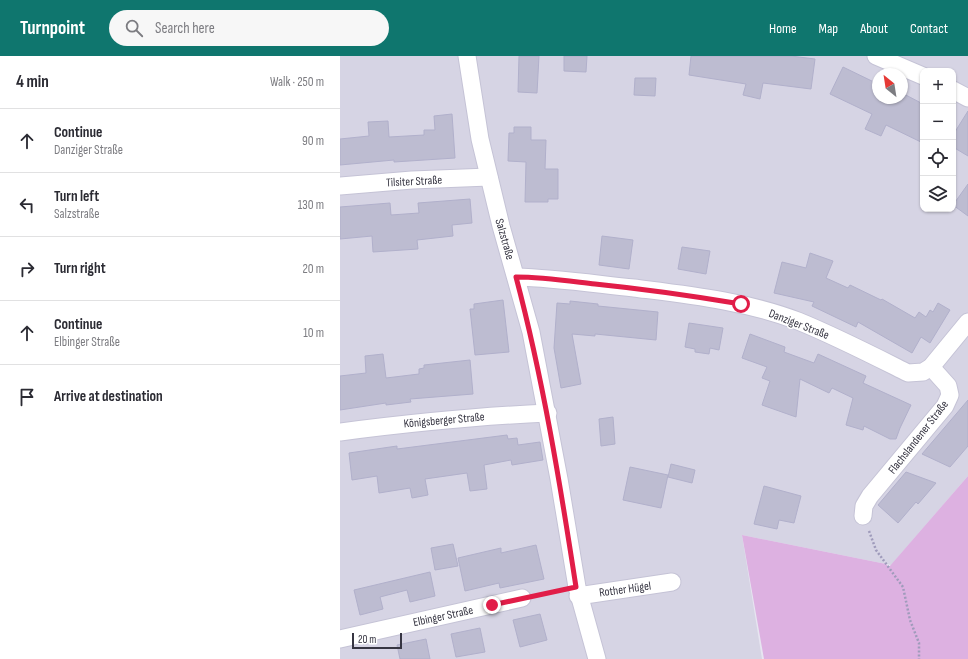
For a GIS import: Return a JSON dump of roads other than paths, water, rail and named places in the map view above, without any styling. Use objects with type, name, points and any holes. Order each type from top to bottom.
[{"type":"street","name":"Salzstraße","points":[[467,56],[480,139],[488,177],[531,332],[548,413],[577,591]]},
{"type":"street","points":[[876,56],[920,75]]},
{"type":"street","points":[[956,92],[968,98]]},
{"type":"street","name":"Tilsiter Straße","points":[[340,186],[412,180],[488,177]]},
{"type":"street","name":"Danziger Straße","points":[[516,277],[536,277],[617,286],[741,304],[797,321],[908,373],[923,372],[931,367]]},
{"type":"street","points":[[931,367],[968,322]]},
{"type":"street","name":"Flachslandener Straße","points":[[863,516],[864,506],[870,496],[945,406],[950,395],[948,386],[931,367]]},
{"type":"street","name":"Königsberger Straße","points":[[340,432],[415,422],[548,413]]},
{"type":"street","name":"Rother Hügel","points":[[577,591],[672,582]]},
{"type":"street","points":[[577,591],[597,659]]},
{"type":"street","name":"Elbinger Straße","points":[[340,639],[522,598]]}]
